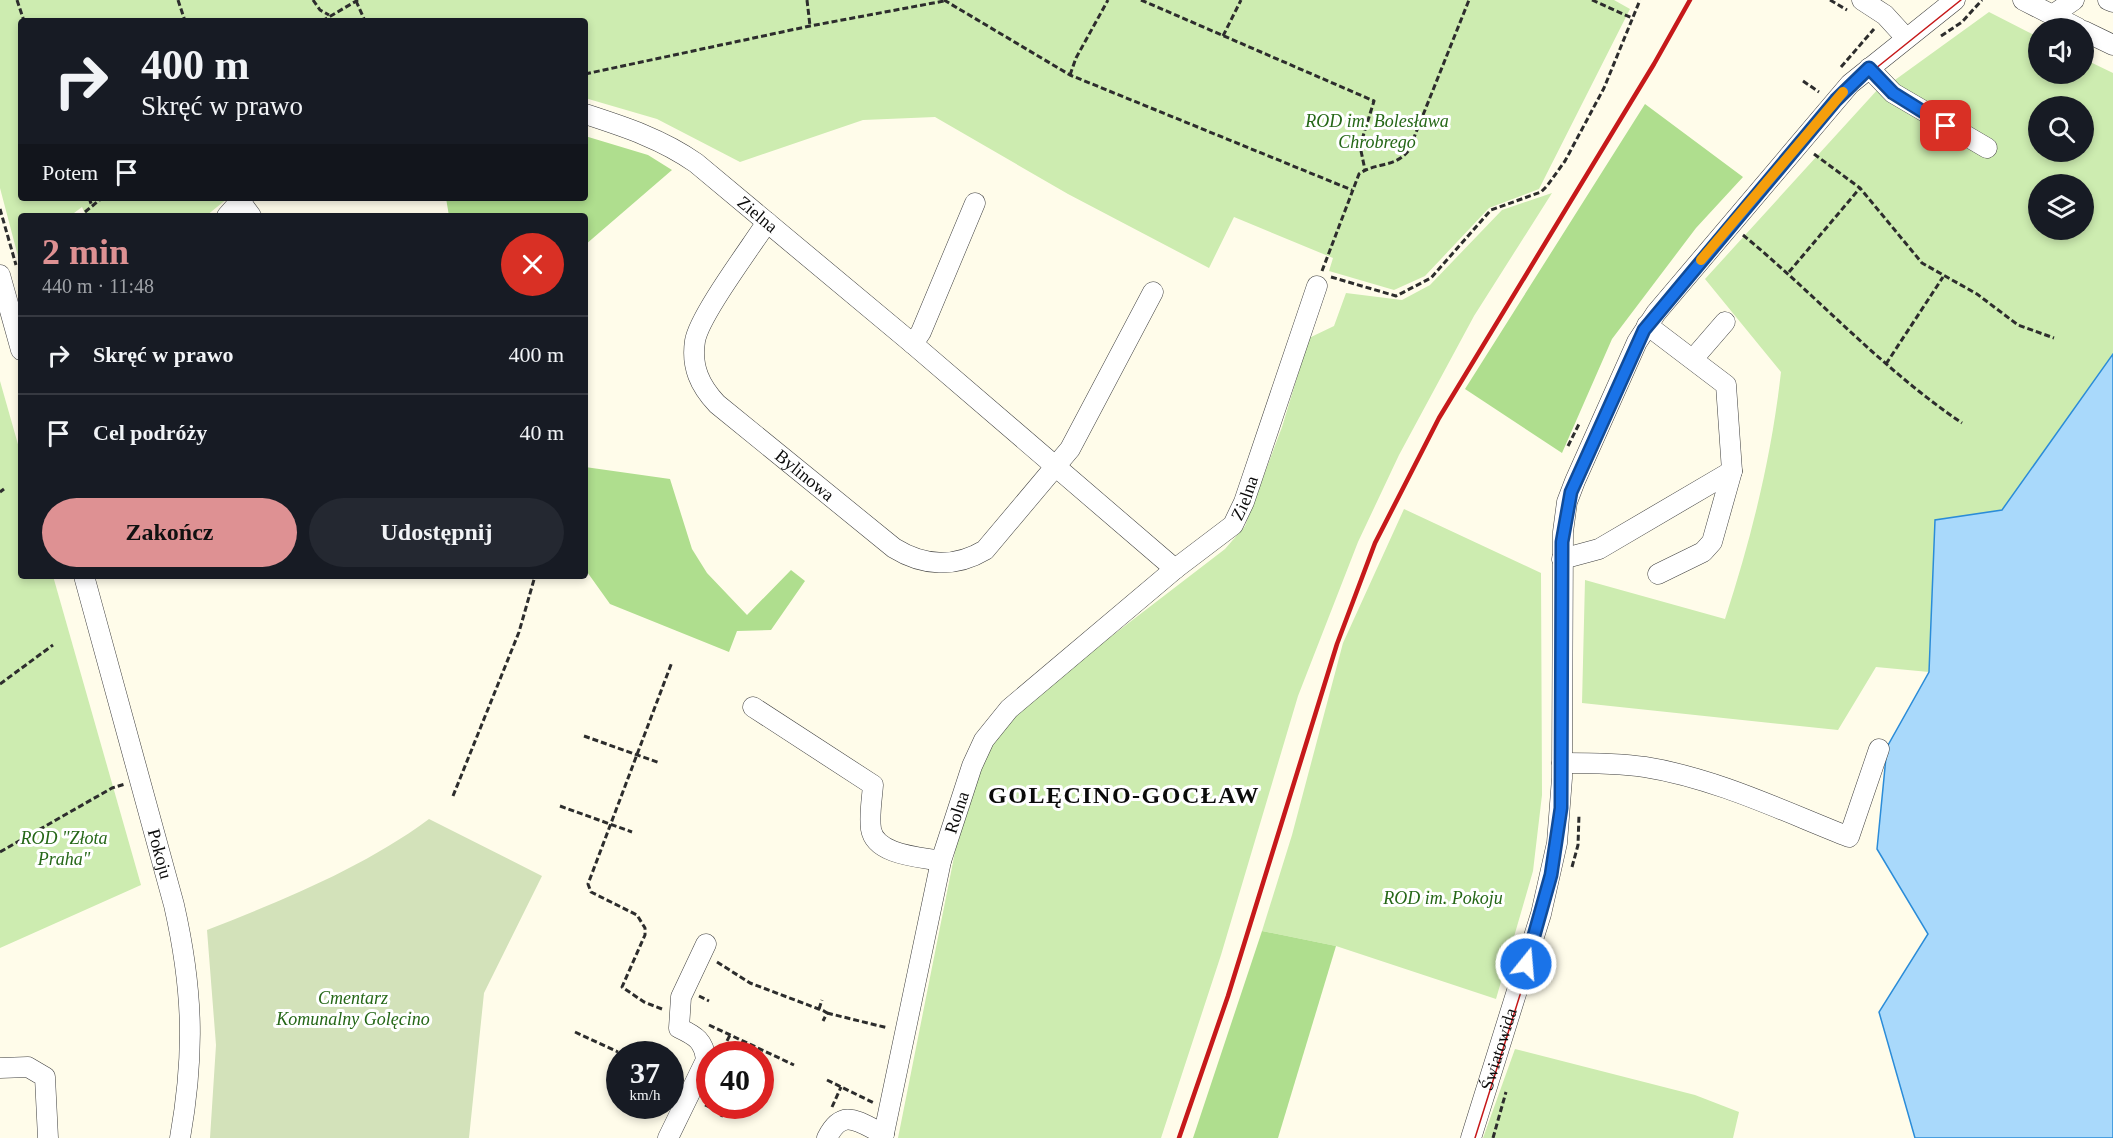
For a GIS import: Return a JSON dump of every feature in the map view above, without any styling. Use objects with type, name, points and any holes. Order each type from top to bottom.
[{"type":"street","points":[[1862,0],[1885,15],[1906,38]]},
{"type":"street","name":"Światowida","points":[[1471,1138],[1547,893],[1559,829],[1562,763],[1563,523],[1571,492],[1623,371],[1647,325],[1836,100],[1869,68],[1955,0]]},
{"type":"street","points":[[2023,0],[2061,18]]},
{"type":"street","points":[[2054,14],[2074,0]]},
{"type":"street","points":[[2108,0],[2113,2]]},
{"type":"street","points":[[2094,36],[2113,45]]},
{"type":"street","points":[[1869,68],[1893,93],[1987,148]]},
{"type":"street","name":"Zielna","points":[[588,115],[672,146],[913,344],[1175,569],[1233,525],[1244,502],[1319,280]]},
{"type":"street","points":[[913,344],[921,332],[975,203]]},
{"type":"street","name":"Bylinowa","points":[[767,222],[695,339],[696,374],[704,391],[717,404],[894,548],[910,558],[934,563],[952,563],[971,559],[985,550],[1055,465]]},
{"type":"street","points":[[9,273],[17,322]]},
{"type":"street","points":[[1055,465],[1070,449],[1153,292]]},
{"type":"street","points":[[1693,359],[1725,322]]},
{"type":"street","points":[[1647,325],[1726,386],[1732,471],[1712,542],[1703,552],[1658,574]]},
{"type":"street","points":[[1562,559],[1599,549],[1732,471]]},
{"type":"street","name":"Rolna","points":[[884,1136],[941,861],[972,766],[996,722],[1175,569]]},
{"type":"street","name":"Pokoju","points":[[85,579],[174,905],[186,957],[191,1029],[189,1070],[180,1138]]},
{"type":"street","points":[[753,707],[873,785],[871,828],[879,844],[887,849],[941,861]]},
{"type":"street","points":[[1562,763],[1644,767],[1684,776],[1758,801],[1849,837],[1879,748]]},
{"type":"street","points":[[668,1138],[706,1060],[705,1046],[697,1037],[679,1028],[681,997],[710,953]]},
{"type":"street","points":[[0,1068],[28,1067],[45,1077],[48,1138]]},
{"type":"street","points":[[826,1138],[833,1125],[841,1120],[852,1119],[884,1136]]},
{"type":"path","points":[[17,0],[23,18]]},
{"type":"path","points":[[178,0],[184,18]]},
{"type":"path","points":[[313,0],[320,10],[329,15]]},
{"type":"path","points":[[807,0],[810,26]]},
{"type":"path","points":[[588,73],[944,0],[1070,75],[1352,190]]},
{"type":"path","points":[[1070,75],[1076,58],[1108,0]]},
{"type":"path","points":[[1141,0],[1374,101],[1360,146],[1365,170]]},
{"type":"path","points":[[1223,36],[1241,0]]},
{"type":"path","points":[[1327,255],[1359,174],[1365,170],[1394,163],[1409,150],[1468,0]]},
{"type":"path","points":[[1592,0],[1632,18]]},
{"type":"path","points":[[1319,280],[1396,296],[1431,278],[1491,210],[1541,192],[1565,161],[1598,98],[1640,0]]},
{"type":"path","points":[[326,18],[357,1],[364,18]]},
{"type":"path","points":[[1803,81],[1820,92]]},
{"type":"path","points":[[1812,153],[1860,188],[1891,223],[1911,253],[1943,277],[1977,294],[2018,325],[2054,338]]},
{"type":"path","points":[[1789,272],[1860,188]]},
{"type":"path","points":[[90,201],[92,206]]},
{"type":"path","points":[[85,212],[98,201]]},
{"type":"path","points":[[0,209],[9,273]]},
{"type":"path","points":[[1742,234],[1789,272],[1886,364],[1962,423]]},
{"type":"path","points":[[1886,364],[1943,277]]},
{"type":"path","points":[[453,796],[519,632],[534,579]]},
{"type":"path","points":[[0,684],[53,645]]},
{"type":"path","points":[[672,662],[610,824],[588,889],[637,915],[645,928],[645,935],[621,983],[622,987],[644,1002],[673,1014],[680,1014]]},
{"type":"path","points":[[584,736],[660,763]]},
{"type":"path","points":[[0,852],[112,788]]},
{"type":"path","points":[[560,806],[632,832]]},
{"type":"path","points":[[710,953],[750,983],[827,1013],[883,1026],[893,1033]]},
{"type":"path","points":[[819,1010],[822,1000]]},
{"type":"path","points":[[823,1021],[827,1013]]},
{"type":"path","points":[[704,1028],[707,1023],[743,1041]]},
{"type":"path","points":[[575,1032],[606,1046]]},
{"type":"path","points":[[727,1041],[730,1035]]},
{"type":"path","points":[[774,1055],[794,1065]]},
{"type":"path","points":[[827,1080],[881,1106]]},
{"type":"green space","name":"ROD im. Bolesława Chrobrego","points":[[0,0],[1614,0],[1630,9],[1539,189],[1489,208],[1425,276],[1394,290],[1329,271],[1333,258],[1234,217],[1209,268],[1068,194],[935,117],[863,120],[740,162],[657,119],[588,99],[588,18],[18,18],[18,201],[224,201],[210,213],[85,213],[82,207],[74,213],[18,213],[18,256],[0,188]]},
{"type":"green space","points":[[1989,12],[2028,32],[2028,84],[2094,84],[2094,64],[2113,73],[2113,354],[2002,510],[1935,520],[1929,672],[1876,667],[1838,730],[1582,703],[1585,580],[1725,619],[1744,557],[1766,467],[1781,372],[1705,279],[1879,88],[1959,144],[1969,129],[1888,85]]},
{"type":"green space","points":[[1645,104],[1743,177],[1696,228],[1612,339],[1562,453],[1465,389]]},
{"type":"green space","points":[[588,137],[648,155],[672,170],[588,242],[588,213],[448,213],[446,201],[588,201]]},
{"type":"green space","points":[[1552,193],[1474,316],[1399,455],[1358,542],[1298,696],[1221,955],[1161,1138],[898,1138],[956,847],[972,793],[989,750],[1010,722],[1057,678],[1225,549],[1245,526],[1282,427],[1309,338],[1334,326],[1346,293],[1402,300],[1430,285],[1502,210]]},
{"type":"green space","name":"ROD \"Złota Praha\"","points":[[0,381],[18,444],[18,579],[54,579],[141,885],[0,948]]},
{"type":"green space","points":[[588,467],[670,479],[692,549],[707,573],[747,615],[791,570],[805,581],[771,630],[737,631],[729,652],[610,604],[588,573]]},
{"type":"green space","name":"ROD im. Pokoju","points":[[1404,509],[1541,573],[1542,795],[1533,871],[1496,999],[1336,946],[1262,931],[1292,835],[1343,643]]},
{"type":"green space","name":"Cmentarz Komunalny Golęcino","points":[[429,819],[542,876],[484,993],[469,1138],[210,1138],[216,1045],[207,930],[293,895],[350,868],[404,837]]},
{"type":"green space","points":[[1262,931],[1336,946],[1278,1138],[1193,1138]]},
{"type":"green space","points":[[1515,1049],[1695,1095],[1739,1112],[1733,1138],[1483,1138]]},
{"type":"water","points":[[2113,354],[2113,1138],[1915,1138],[1879,1012],[1928,934],[1877,849],[1887,747],[1929,672],[1935,520],[2002,510]]},
{"type":"tram line","points":[[1475,1138],[1542,925],[1559,850],[1566,778],[1566,536],[1570,507],[1579,481],[1637,350],[1653,323],[1855,85],[1961,0]]},
{"type":"railway","points":[[1179,1138],[1228,996],[1337,644],[1375,543],[1439,418],[1654,64],[1690,0]]},
{"type":"slow traffic","points":[[1701,260],[1843,92]]},
{"type":"district","name":"GOLĘCINO-GOCŁAW","points":[[1124,795]]},
{"type":"route","points":[[1526,964],[1551,875],[1561,808],[1562,559],[1565,511],[1575,481],[1637,342],[1656,313],[1768,180],[1840,95],[1869,68],[1893,93],[1946,126]]}]
